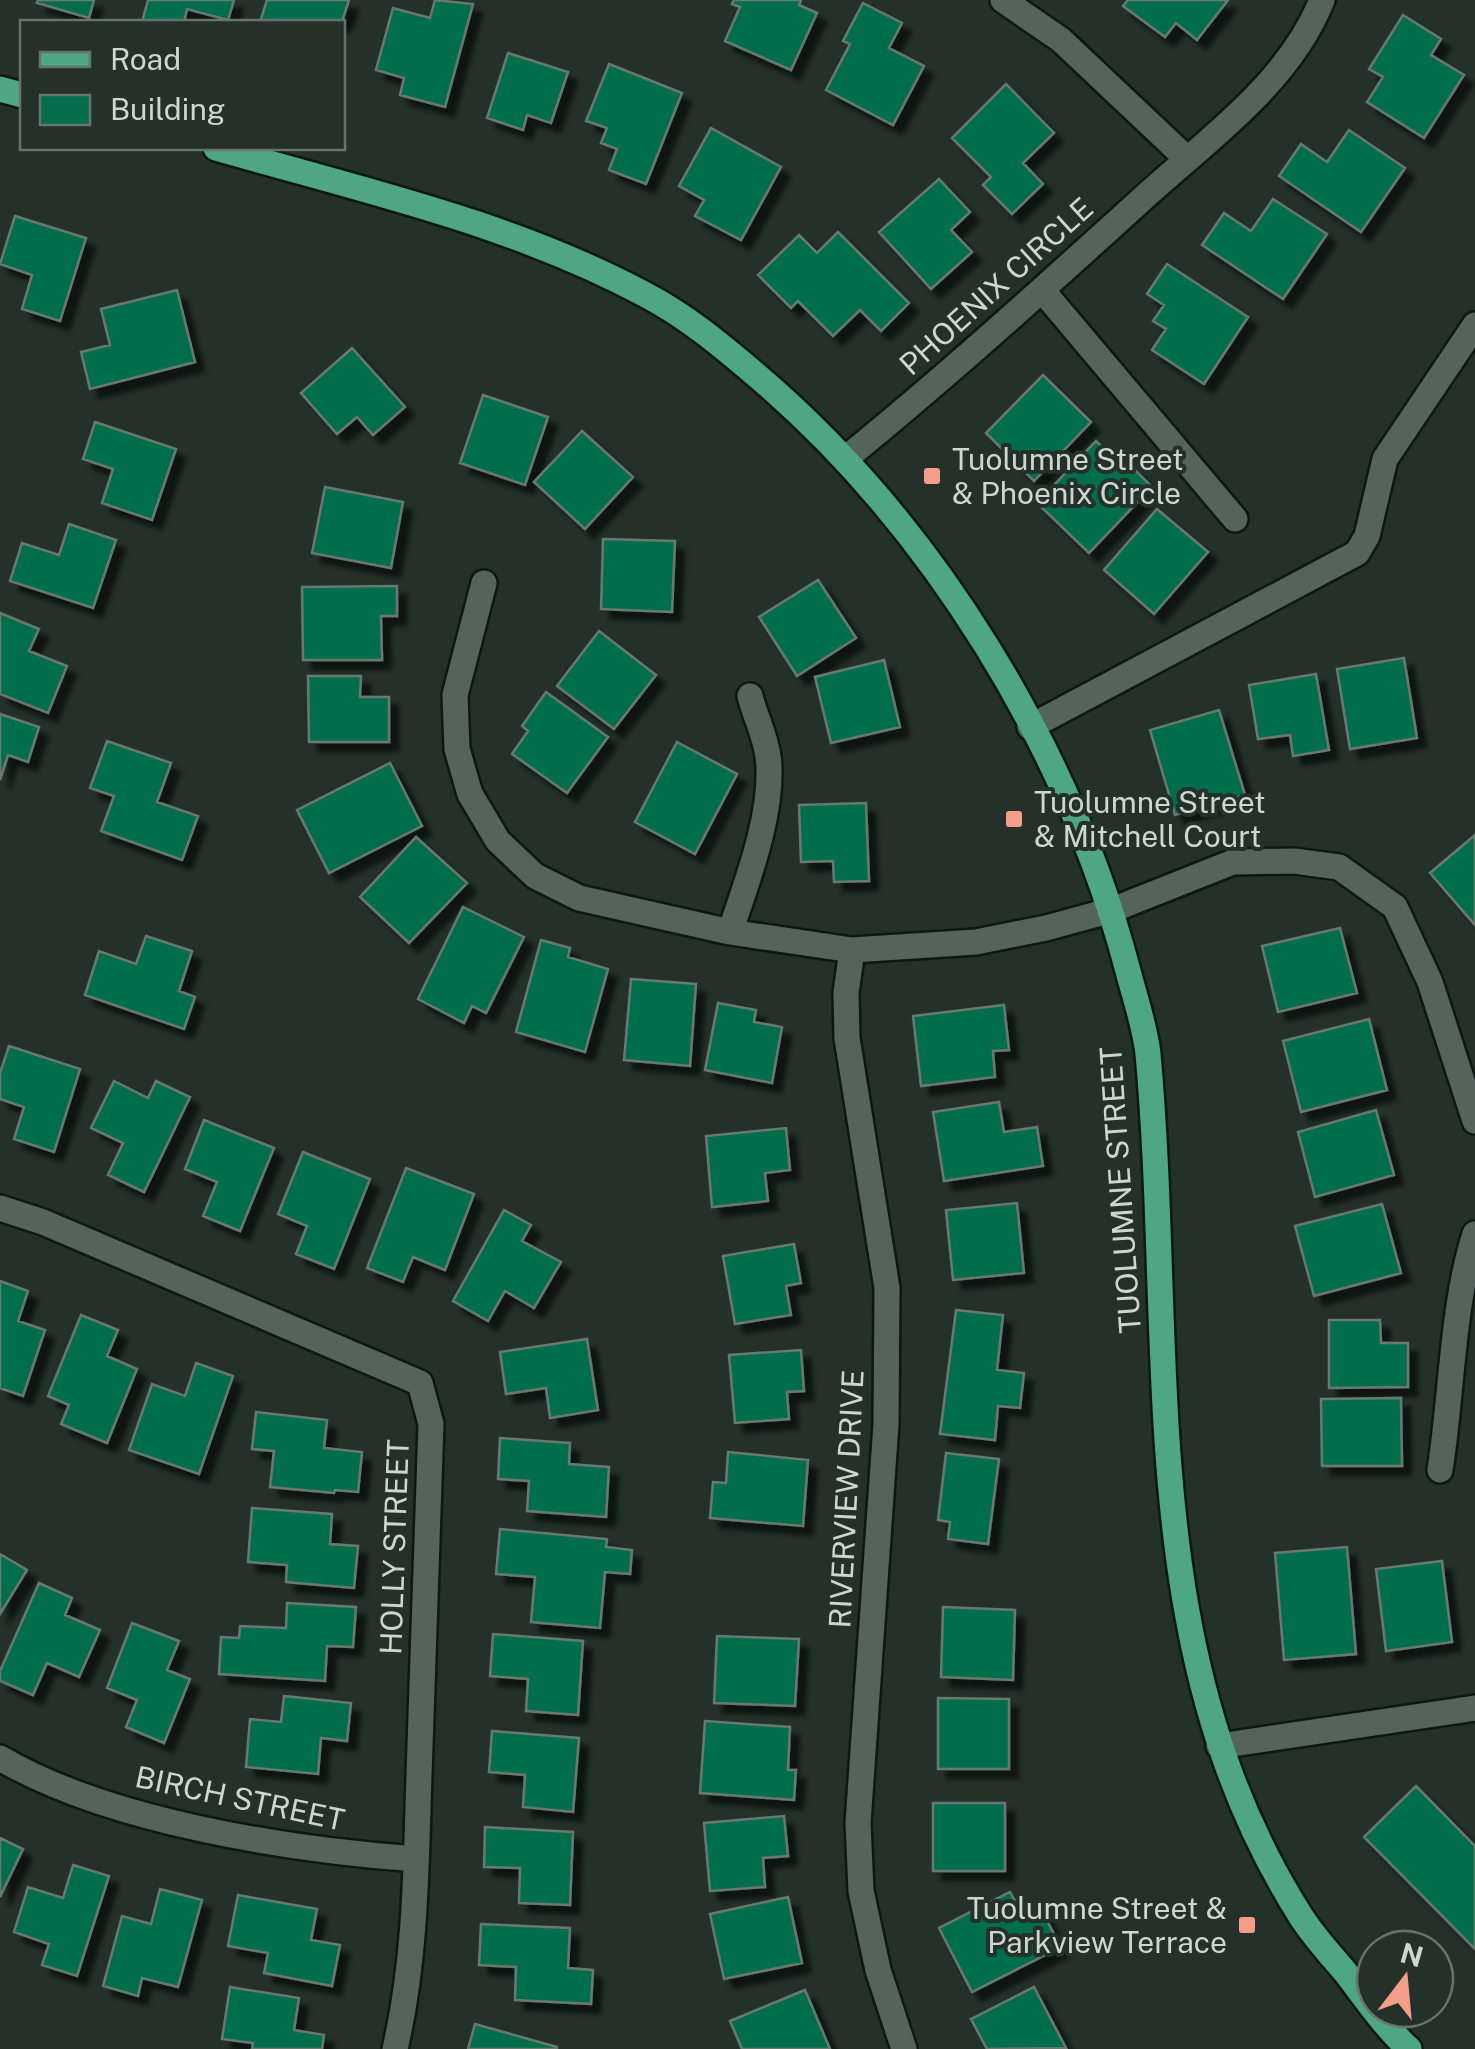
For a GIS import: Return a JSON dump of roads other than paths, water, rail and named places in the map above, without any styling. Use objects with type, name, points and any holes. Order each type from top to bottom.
[{"type":"main road","name":"TUOLUMNE STREET","points":[[223,150],[490,227],[570,256],[652,298],[710,336],[788,402],[846,459],[895,517],[999,666],[1056,776],[1112,910],[1147,1047],[1172,1523],[1192,1649],[1219,1746],[1260,1844],[1302,1919],[1409,2049]]},
{"type":"street","points":[[1003,0],[1061,40],[1186,158]]},
{"type":"street","name":"PHOENIX CIRCLE","points":[[846,459],[1042,290],[1245,106],[1288,61],[1322,0]]},
{"type":"street","points":[[1042,290],[1235,519]]},
{"type":"street","points":[[1030,727],[1357,554],[1368,536],[1385,459],[1475,326]]},
{"type":"street","points":[[484,583],[455,695],[457,749],[470,794],[498,841],[535,876],[579,898],[730,932],[852,950],[976,942],[1046,928],[1112,910],[1233,862],[1294,861],[1338,866],[1395,907],[1430,982],[1475,1121]]},
{"type":"street","points":[[730,932],[759,835],[767,792],[769,761],[750,696]]},
{"type":"street","name":"RIVERVIEW DRIVE","points":[[852,950],[846,993],[846,1038],[887,1288],[886,1424],[858,1823],[861,1890],[878,1970],[904,2049]]},
{"type":"street","name":"HOLLY STREET","points":[[0,1208],[43,1222],[420,1383],[431,1424],[416,1860],[412,1945],[405,2008],[395,2049]]},
{"type":"street","points":[[1440,1470],[1460,1302],[1475,1234]]},
{"type":"street","points":[[1219,1746],[1475,1708]]},
{"type":"street","name":"BIRCH STREET","points":[[0,1758],[61,1787],[170,1821],[362,1856],[416,1860]]},
{"type":"place","name":"Tuolumne Street & Phoenix Circle","points":[[932,476]]},
{"type":"place","name":"Tuolumne Street & Mitchell Court","points":[[1014,819]]},
{"type":"place","name":"Tuolumne Street & Parkview Terrace","points":[[1247,1925]]}]
